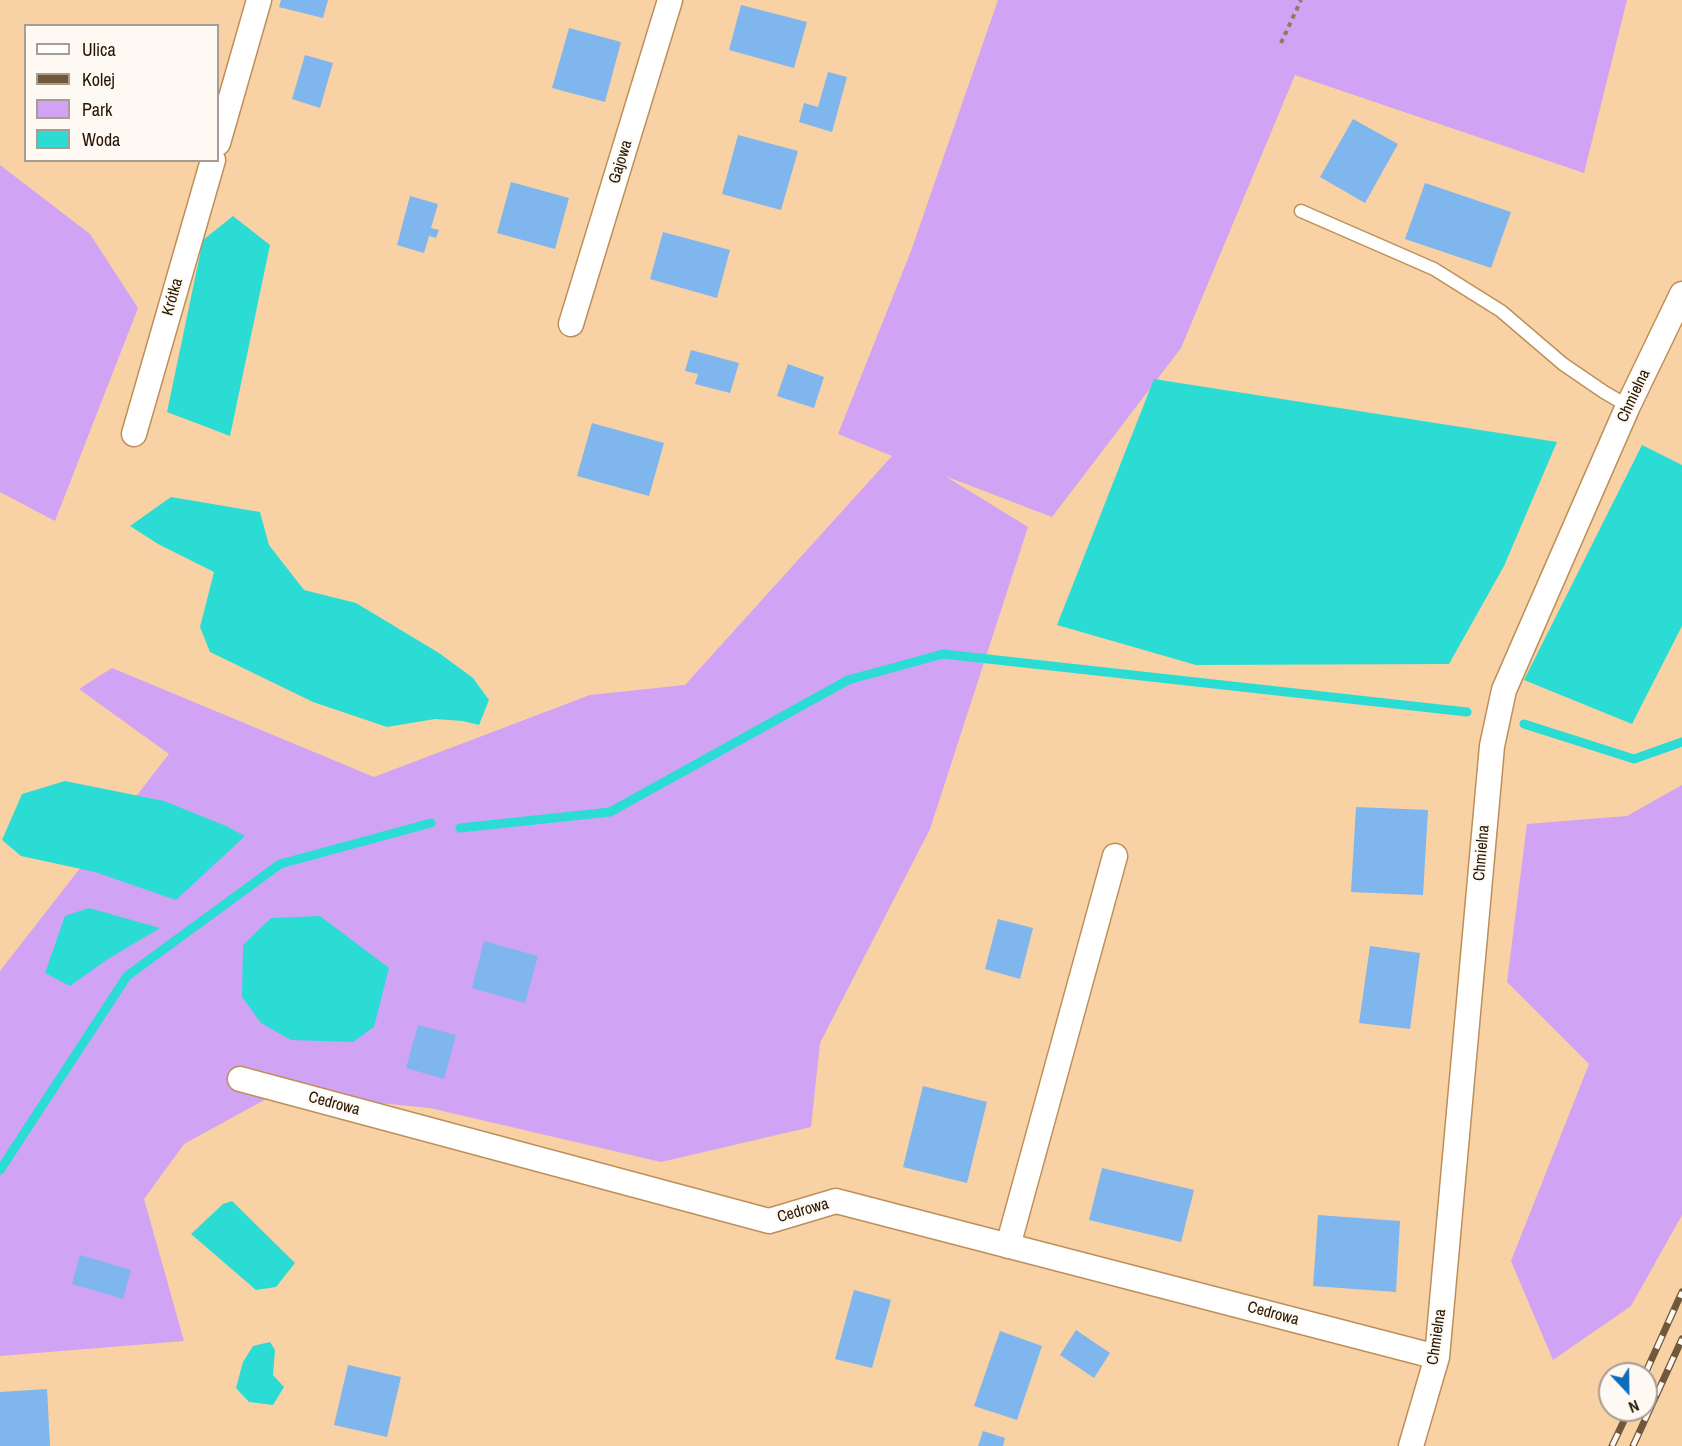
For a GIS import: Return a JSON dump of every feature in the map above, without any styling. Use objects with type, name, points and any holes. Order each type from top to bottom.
[{"type":"street","points":[[219,140],[259,0]]},
{"type":"street","name":"Gajowa","points":[[571,324],[670,0]]},
{"type":"street","name":"Krótka","points":[[134,434],[212,162]]},
{"type":"street","name":"Chmielna","points":[[1411,1446],[1437,1357],[1492,746],[1504,690],[1628,406],[1682,294]]},
{"type":"street","points":[[1008,1246],[1115,856]]},
{"type":"street","name":"Cedrowa","points":[[240,1079],[769,1221],[836,1202],[1437,1357]]},
{"type":"lane","points":[[1301,211],[1434,269],[1501,310],[1563,364],[1628,406]]},
{"type":"path","points":[[1281,42],[1301,0]]},
{"type":"green space","points":[[998,0],[1627,0],[1584,173],[1295,75],[1181,348],[1052,517],[945,476],[1028,527],[930,829],[820,1043],[811,1127],[661,1162],[430,1108],[277,1093],[184,1144],[144,1199],[184,1341],[0,1356],[0,971],[169,754],[79,689],[112,668],[374,777],[590,695],[685,685],[892,456],[838,434],[911,251]]},
{"type":"green space","points":[[0,165],[90,234],[138,308],[55,521],[0,492]]},
{"type":"green space","points":[[1682,785],[1682,1215],[1631,1306],[1553,1360],[1511,1261],[1589,1064],[1507,982],[1527,824],[1627,816]]},
{"type":"water","points":[[233,216],[270,245],[230,436],[167,412],[203,240]]},
{"type":"water","points":[[1154,379],[1557,442],[1504,566],[1449,664],[1196,665],[1057,625]]},
{"type":"water","points":[[1642,445],[1682,465],[1682,626],[1632,724],[1524,680]]},
{"type":"water","points":[[171,497],[260,512],[269,545],[304,590],[356,603],[439,653],[473,678],[489,700],[479,725],[463,721],[435,719],[387,727],[313,702],[210,652],[200,627],[214,572],[158,544],[130,526]]},
{"type":"water","points":[[65,781],[164,801],[245,836],[176,900],[95,872],[21,856],[2,840],[22,794]]},
{"type":"water","points":[[89,908],[160,928],[108,959],[70,986],[45,973],[65,916]]},
{"type":"water","points":[[320,916],[389,968],[374,1027],[353,1042],[291,1040],[261,1023],[242,997],[243,945],[271,918]]},
{"type":"water","points":[[232,1201],[295,1263],[276,1287],[256,1290],[191,1234],[223,1204]]},
{"type":"water","points":[[270,1342],[275,1350],[273,1375],[284,1387],[273,1405],[249,1402],[236,1388],[243,1362],[253,1346]]},
{"type":"building","points":[[281,0],[328,0],[323,18],[279,7]]},
{"type":"building","points":[[741,5],[807,22],[794,68],[729,50]]},
{"type":"building","points":[[569,28],[621,42],[605,102],[552,88]]},
{"type":"building","points":[[305,55],[333,63],[320,108],[292,99]]},
{"type":"building","points":[[828,72],[847,77],[832,132],[799,122],[804,103],[818,107]]},
{"type":"building","points":[[1353,119],[1398,144],[1365,203],[1320,177]]},
{"type":"building","points":[[738,135],[798,151],[781,210],[722,194]]},
{"type":"building","points":[[511,182],[569,198],[555,249],[497,233]]},
{"type":"building","points":[[1425,183],[1511,212],[1491,268],[1405,239]]},
{"type":"building","points":[[410,196],[438,204],[431,228],[439,230],[436,238],[429,236],[424,253],[397,245]]},
{"type":"building","points":[[663,232],[730,250],[717,298],[650,279]]},
{"type":"building","points":[[691,350],[739,363],[730,393],[695,384],[698,374],[685,371]]},
{"type":"building","points":[[788,364],[824,377],[814,408],[777,396]]},
{"type":"building","points":[[592,423],[664,443],[649,496],[577,476]]},
{"type":"building","points":[[1356,807],[1428,810],[1423,895],[1351,892]]},
{"type":"building","points":[[998,919],[1033,928],[1020,979],[985,969]]},
{"type":"building","points":[[484,941],[538,956],[525,1003],[472,988]]},
{"type":"building","points":[[1370,946],[1420,953],[1410,1029],[1359,1023]]},
{"type":"building","points":[[418,1025],[456,1035],[444,1079],[406,1068]]},
{"type":"building","points":[[923,1086],[987,1102],[967,1183],[903,1167]]},
{"type":"building","points":[[1102,1168],[1194,1190],[1181,1242],[1089,1220]]},
{"type":"building","points":[[1318,1215],[1400,1221],[1396,1292],[1313,1286]]},
{"type":"building","points":[[80,1255],[131,1270],[123,1299],[72,1284]]},
{"type":"building","points":[[854,1290],[891,1300],[872,1368],[835,1359]]},
{"type":"building","points":[[1076,1330],[1110,1353],[1094,1378],[1060,1355]]},
{"type":"building","points":[[1000,1331],[1042,1346],[1017,1420],[974,1406]]},
{"type":"building","points":[[348,1365],[401,1377],[387,1437],[334,1425]]},
{"type":"building","points":[[47,1389],[50,1446],[0,1446],[0,1392]]},
{"type":"building","points":[[983,1431],[1005,1438],[1003,1446],[978,1446]]},
{"type":"waterway","points":[[460,828],[610,812],[848,680],[943,654],[1467,712]]},
{"type":"waterway","points":[[1524,724],[1634,759],[1682,742]]},
{"type":"waterway","points":[[0,1170],[127,976],[280,864],[431,823]]},
{"type":"railway","points":[[1650,1362],[1682,1292]]},
{"type":"railway","points":[[1633,1446],[1682,1339]]},
{"type":"railway","points":[[1612,1446],[1623,1422]]}]
